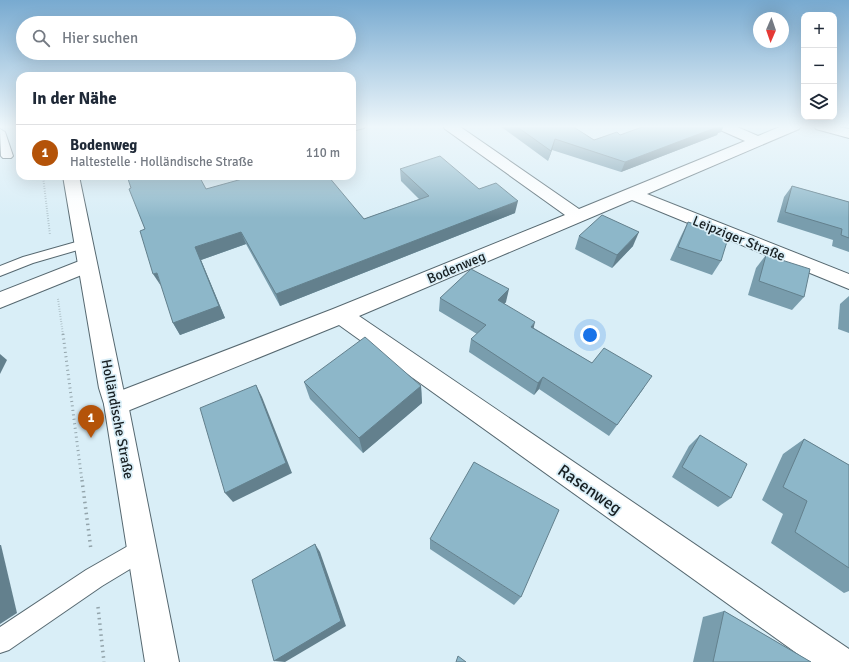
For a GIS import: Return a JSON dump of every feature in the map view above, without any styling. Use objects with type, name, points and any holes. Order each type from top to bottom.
[{"type":"street","points":[[494,157],[578,216]]},
{"type":"street","name":"Bodenweg","points":[[116,404],[341,315],[716,157]]},
{"type":"street","name":"Holländische Straße","points":[[72,180],[111,388],[116,404],[162,662]]},
{"type":"street","name":"Leipziger Straße","points":[[630,193],[849,282]]},
{"type":"street","points":[[0,300],[55,278],[85,254]]},
{"type":"street","name":"Rasenweg","points":[[341,315],[838,662]]},
{"type":"lane","points":[[0,271],[53,253],[85,254]]},
{"type":"lane","points":[[0,641],[94,578],[142,549]]},
{"type":"path","points":[[44,180],[53,253]]},
{"type":"path","points":[[55,278],[104,662]]},
{"type":"building","points":[[441,157],[479,189],[496,183],[518,201],[276,294],[241,232],[195,247],[219,306],[173,323],[157,273],[153,274],[140,231],[145,229],[129,189],[131,188],[128,180],[201,180],[206,189],[239,180],[331,180],[364,219],[429,196],[400,169]]},
{"type":"building","points":[[609,157],[638,157],[625,162]]},
{"type":"building","points":[[792,186],[849,202],[849,238],[841,235],[842,229],[785,212]]},
{"type":"building","points":[[602,215],[639,232],[617,255],[579,236]]},
{"type":"building","points":[[688,222],[729,235],[721,261],[678,247]]},
{"type":"building","points":[[766,255],[810,269],[804,297],[759,281]]},
{"type":"building","points":[[471,269],[509,289],[498,300],[535,322],[531,327],[592,363],[604,348],[652,376],[617,425],[543,377],[538,383],[471,339],[486,325],[440,298]]},
{"type":"building","points":[[365,337],[421,386],[359,438],[304,382]]},
{"type":"building","points":[[256,385],[286,463],[225,493],[200,408]]},
{"type":"building","points":[[700,435],[747,464],[731,498],[682,467]]},
{"type":"building","points":[[804,439],[849,465],[849,568],[795,532],[807,501],[783,487]]},
{"type":"building","points":[[474,462],[559,510],[521,597],[430,539]]},
{"type":"building","points":[[315,544],[341,621],[274,661],[252,580]]},
{"type":"building","points":[[724,611],[811,662],[713,662]]},
{"type":"building","points":[[458,656],[466,662],[456,662]]},
{"type":"place","name":"Bodenweg","points":[[91,438]]}]
